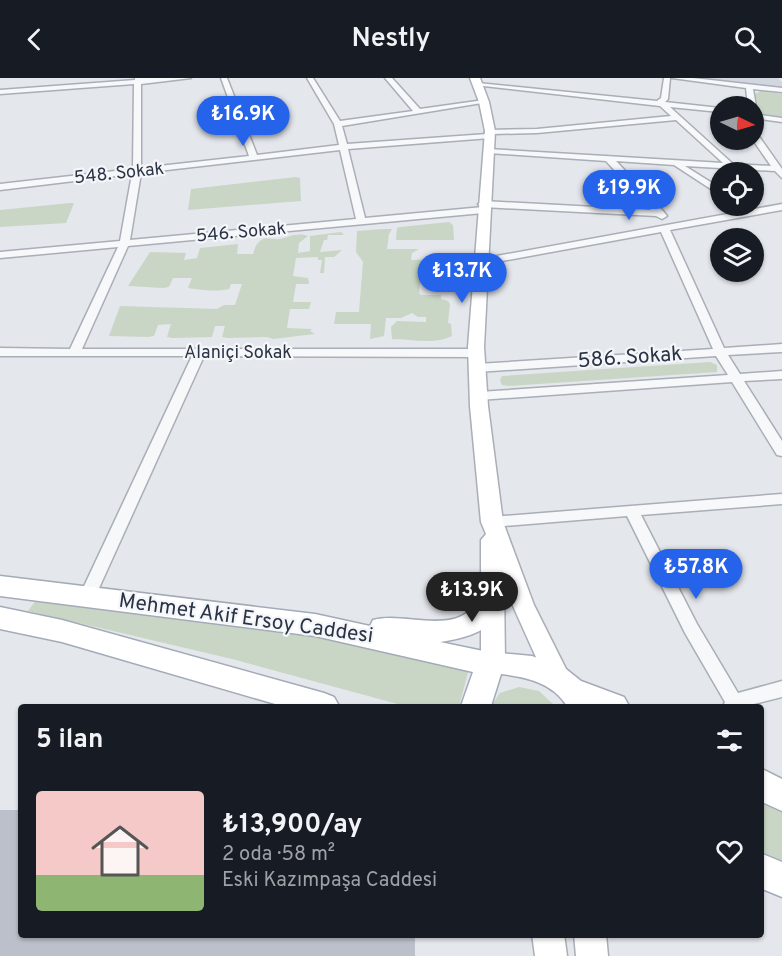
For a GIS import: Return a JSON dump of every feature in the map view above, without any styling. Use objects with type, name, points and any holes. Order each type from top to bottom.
[{"type":"main road","points":[[315,625],[460,629],[477,619],[488,607],[494,585]]},
{"type":"main road","name":"Mehmet Akif Ersoy Caddesi","points":[[0,586],[315,625],[491,663],[528,667],[586,696]]},
{"type":"main road","points":[[0,618],[62,631],[317,704]]},
{"type":"main road","points":[[477,704],[491,663]]},
{"type":"main road","points":[[764,785],[782,796]]},
{"type":"main road","points":[[764,872],[782,880]]},
{"type":"street","points":[[71,78],[72,87]]},
{"type":"street","points":[[0,93],[138,80],[188,78]]},
{"type":"street","points":[[224,78],[254,159]]},
{"type":"street","points":[[310,78],[338,124],[361,221]]},
{"type":"street","points":[[388,78],[418,112]]},
{"type":"street","points":[[660,102],[664,99],[667,78]]},
{"type":"street","points":[[675,78],[782,90]]},
{"type":"street","points":[[74,352],[124,244],[137,172],[138,80]]},
{"type":"street","points":[[491,663],[494,585],[492,522],[477,361],[480,262],[489,140],[484,102],[476,81],[710,109]]},
{"type":"street","points":[[749,86],[750,96]]},
{"type":"street","points":[[338,124],[484,102]]},
{"type":"street","points":[[660,102],[726,162]]},
{"type":"street","points":[[764,117],[782,120]]},
{"type":"street","points":[[489,140],[537,131],[678,118]]},
{"type":"street","points":[[489,140],[609,159],[710,165]]},
{"type":"street","name":"548. Sokak","points":[[0,187],[345,147],[489,140]]},
{"type":"street","points":[[764,149],[780,172]]},
{"type":"street","points":[[609,159],[660,213],[720,352],[782,452]]},
{"type":"street","points":[[676,163],[710,185]]},
{"type":"street","points":[[764,170],[780,172]]},
{"type":"street","name":"546. Sokak","points":[[0,255],[361,221],[483,207],[660,213]]},
{"type":"street","points":[[764,210],[782,207]]},
{"type":"street","points":[[480,262],[734,216]]},
{"type":"street","name":"586. Sokak","points":[[477,361],[782,348]]},
{"type":"street","name":"Alaniçi Sokak","points":[[0,352],[200,353],[477,361]]},
{"type":"street","points":[[87,597],[200,353]]},
{"type":"street","name":"586. Sokak","points":[[479,396],[782,375]]},
{"type":"street","points":[[492,522],[782,500]]},
{"type":"street","points":[[632,512],[733,704],[777,690]]},
{"type":"street","points":[[492,522],[522,605],[586,696]]},
{"type":"street","points":[[549,938],[551,956]]},
{"type":"street","points":[[590,938],[592,956]]},
{"type":"shaded area","points":[[685,78],[778,78],[782,82],[782,88]]},
{"type":"green space","points":[[761,91],[782,94],[782,118],[764,114],[764,96],[756,96],[755,94]]},
{"type":"green space","points":[[300,178],[301,201],[188,210],[191,189]]},
{"type":"green space","points":[[74,203],[66,223],[0,227],[0,210]]},
{"type":"green space","points":[[449,222],[453,225],[454,240],[396,240],[397,228]]},
{"type":"green space","points":[[392,229],[387,249],[419,249],[412,253],[411,260],[456,258],[452,267],[440,267],[440,274],[421,274],[419,293],[421,295],[441,295],[441,299],[448,301],[450,304],[448,323],[451,324],[452,336],[430,341],[392,339],[391,327],[397,321],[426,322],[426,317],[418,317],[412,313],[401,318],[386,318],[384,336],[370,339],[371,324],[334,324],[336,312],[359,312],[363,262],[356,252],[357,231]]},
{"type":"green space","points":[[341,232],[344,235],[328,235],[327,240],[324,240],[320,252],[342,250],[334,257],[325,257],[324,273],[320,273],[322,260],[318,260],[318,257],[296,258],[293,276],[308,278],[309,284],[296,284],[293,302],[311,302],[309,309],[290,309],[287,328],[312,329],[310,331],[315,334],[273,339],[267,337],[228,338],[222,337],[225,326],[215,326],[212,337],[173,338],[167,337],[171,324],[158,325],[154,336],[109,336],[120,306],[217,309],[224,305],[235,305],[242,284],[231,284],[229,289],[213,291],[188,288],[192,278],[173,278],[169,287],[128,286],[150,252],[186,253],[184,260],[197,258],[200,248],[238,244],[237,254],[253,254],[256,245],[263,239],[308,236],[299,243],[298,253],[310,251],[310,236]]},
{"type":"green space","points":[[710,362],[717,365],[717,372],[509,386],[502,385],[500,380],[502,376]]},
{"type":"green space","points":[[36,600],[243,620],[469,669],[460,704],[398,704],[232,659],[28,611]]},
{"type":"green space","points":[[519,687],[539,691],[553,704],[492,704],[500,693]]},
{"type":"green space","points":[[764,797],[782,807],[782,862],[764,853]]},
{"type":"building","points":[[0,810],[18,810],[18,938],[415,938],[415,956],[0,956]]}]
